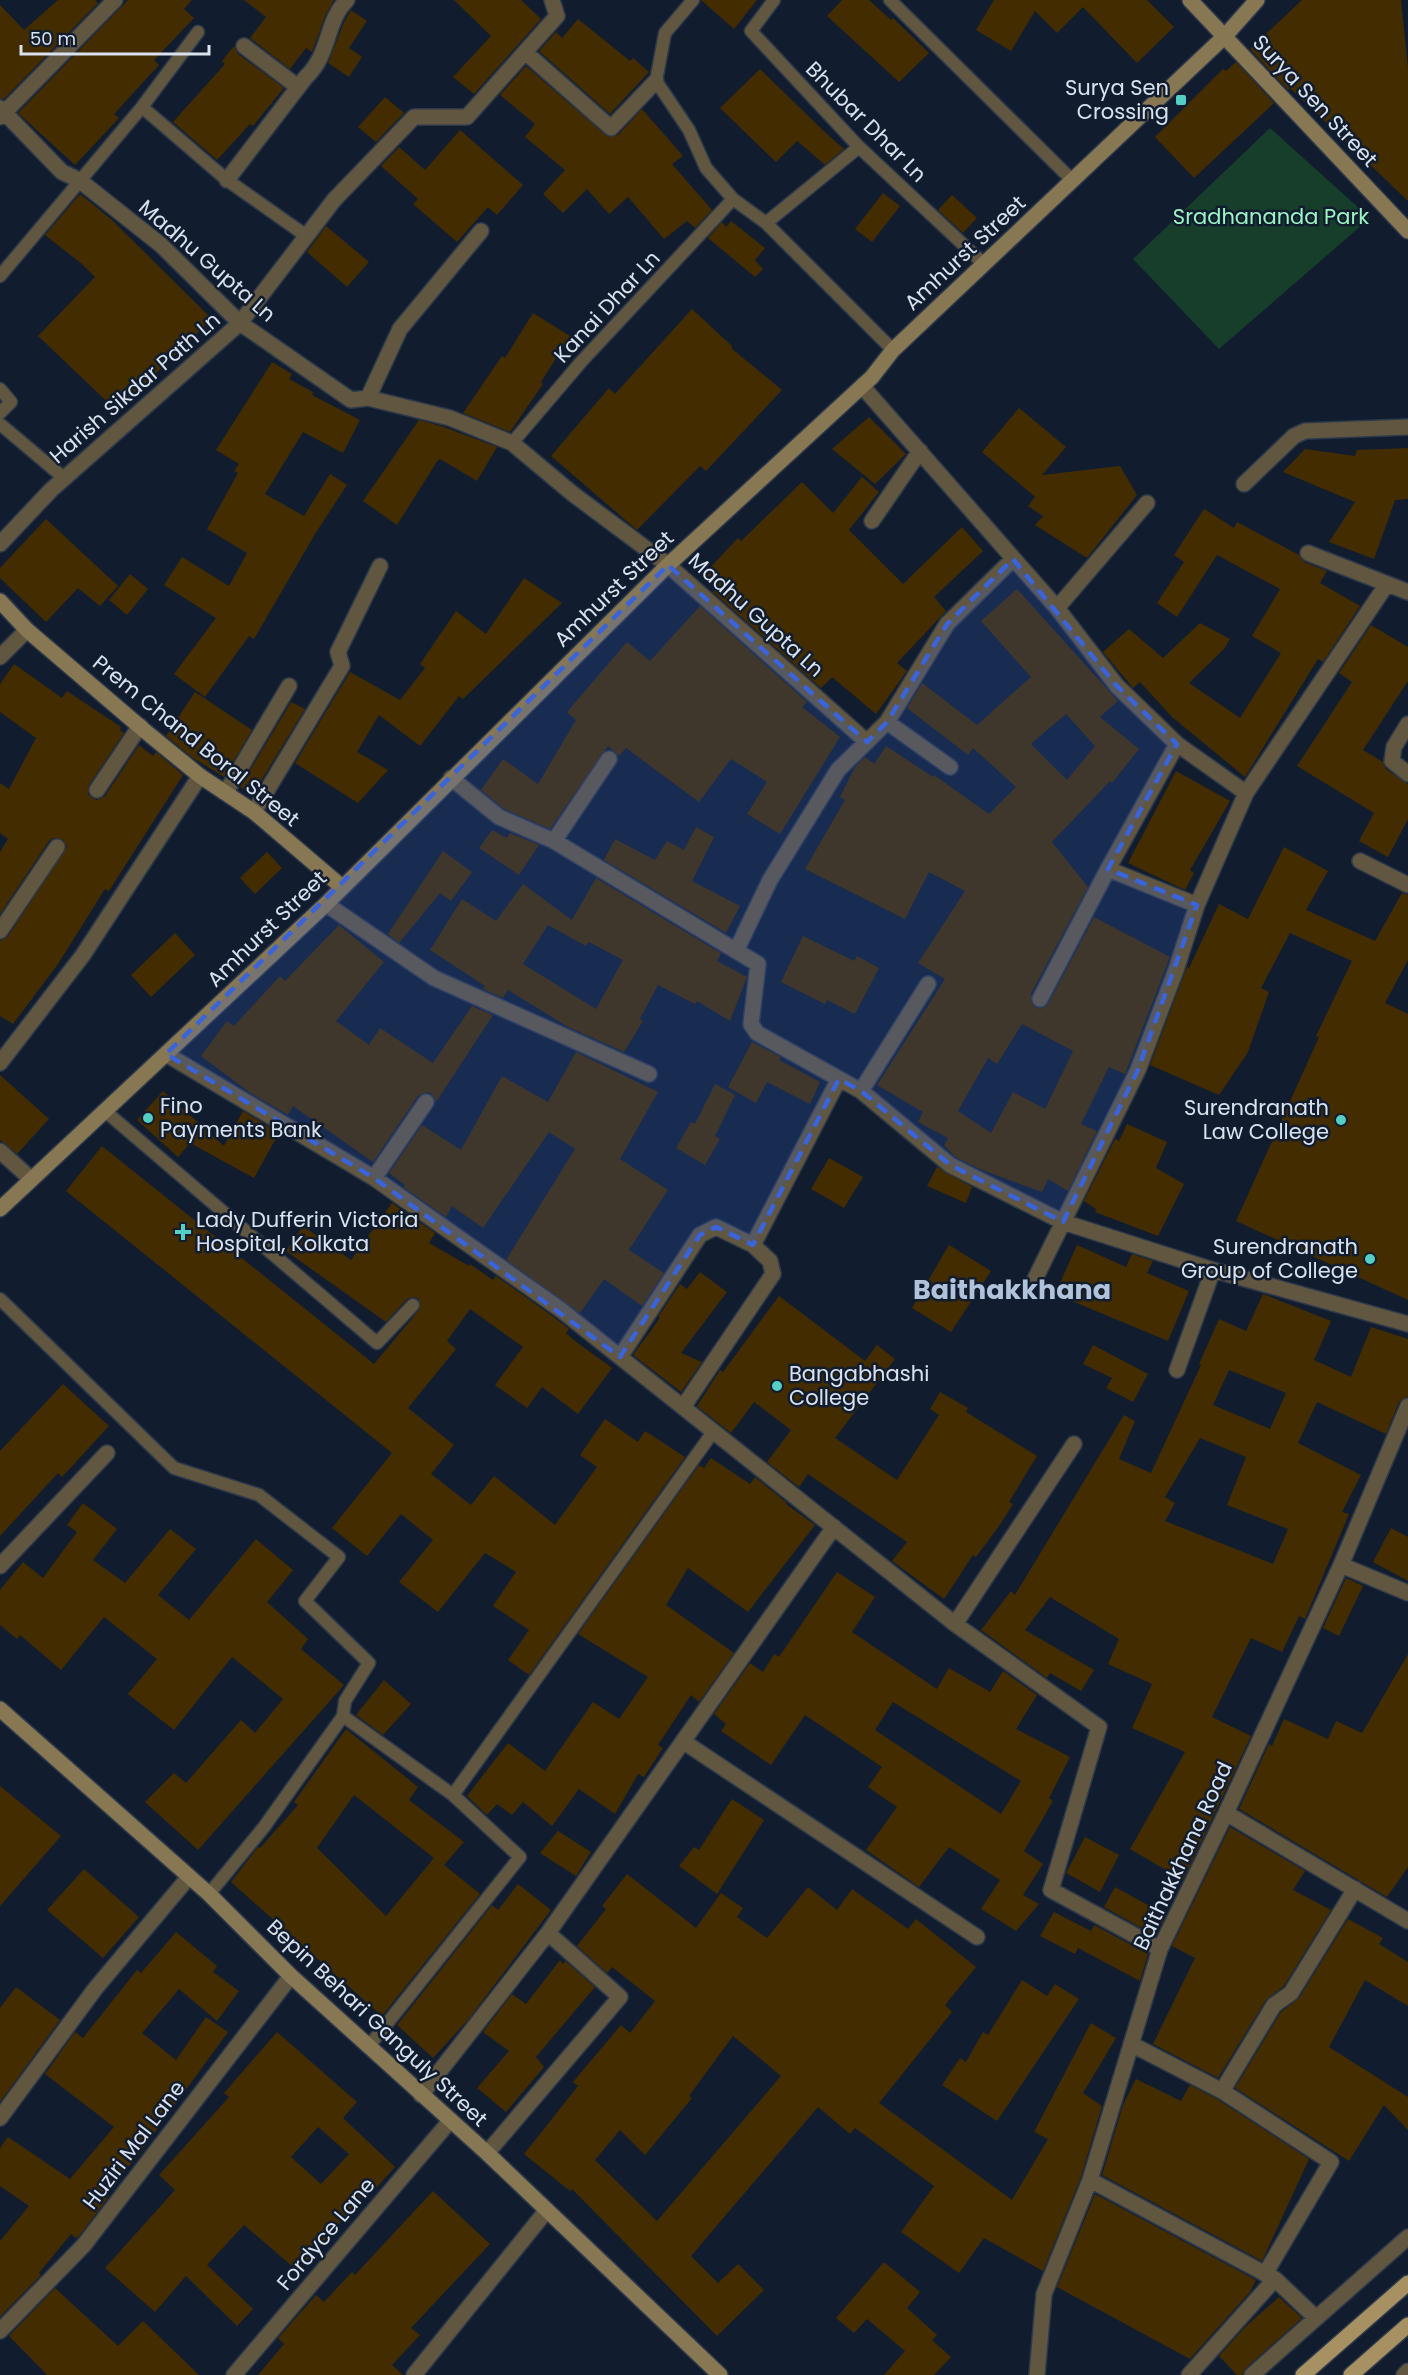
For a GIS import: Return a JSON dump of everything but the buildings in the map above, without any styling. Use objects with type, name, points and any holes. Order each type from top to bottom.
[{"type":"main road","name":"Surya Sen Street","points":[[1190,0],[1408,231]]},
{"type":"main road","name":"Amhurst Street","points":[[0,1209],[326,904],[668,565],[862,386],[893,350],[1225,36],[1257,0]]},
{"type":"main road","name":"Prem Chand Boral Street","points":[[0,601],[27,630],[140,726],[200,776],[254,812],[342,887]]},
{"type":"main road","name":"Bepin Behari Ganguly Street","points":[[0,1709],[208,1894],[291,1976],[487,2153],[720,2375]]},
{"type":"main road","points":[[1303,2375],[1408,2283]]},
{"type":"main road","points":[[1351,2375],[1408,2325]]},
{"type":"street","points":[[1,113],[115,0]]},
{"type":"street","name":"Harish Sikdar Path Ln","points":[[0,544],[64,478],[240,323],[334,200],[414,117],[467,117],[557,16],[552,0]]},
{"type":"street","points":[[227,180],[298,87],[319,65],[338,3]]},
{"type":"street","points":[[244,46],[298,87]]},
{"type":"street","points":[[525,52],[611,128],[656,81]]},
{"type":"street","name":"Madhu Gupta Ln","points":[[1,113],[62,172],[79,180],[161,245],[240,323],[351,400],[368,398],[450,418],[512,444],[573,494],[668,565],[867,742]]},
{"type":"street","points":[[368,398],[400,329],[481,231]]},
{"type":"street","points":[[862,386],[1057,608],[1117,686],[1177,744],[1246,793]]},
{"type":"street","points":[[1244,484],[1294,436],[1305,431],[1408,427]]},
{"type":"street","points":[[872,521],[920,452]]},
{"type":"street","points":[[1057,608],[1147,503]]},
{"type":"street","points":[[1308,553],[1408,592]]},
{"type":"street","points":[[736,951],[782,860],[838,771],[887,722],[946,624],[1013,559]]},
{"type":"street","points":[[254,812],[342,666],[338,652],[380,566]]},
{"type":"street","points":[[1035,1279],[1137,1070],[1176,970],[1197,905],[1246,793],[1387,584]]},
{"type":"street","points":[[0,657],[27,630]]},
{"type":"street","points":[[226,792],[289,686]]},
{"type":"street","points":[[887,722],[950,767]]},
{"type":"street","points":[[1408,724],[1394,747],[1392,761],[1408,774]]},
{"type":"street","points":[[97,790],[140,726]]},
{"type":"street","points":[[1040,999],[1108,868],[1177,744]]},
{"type":"street","points":[[554,842],[609,759]]},
{"type":"street","points":[[0,1063],[83,955],[200,776]]},
{"type":"street","points":[[451,778],[499,817],[554,842],[758,964],[751,1024],[757,1034],[861,1091],[950,1165],[1063,1222],[1213,1270],[1408,1324]]},
{"type":"street","points":[[0,931],[57,847]]},
{"type":"street","points":[[1360,861],[1407,883]]},
{"type":"street","points":[[1108,868],[1197,905]]},
{"type":"street","points":[[326,904],[435,978],[649,1074]]},
{"type":"street","points":[[861,1091],[928,984]]},
{"type":"street","points":[[166,1054],[374,1178],[561,1310],[955,1624],[1099,1726],[1051,1890],[1160,1949]]},
{"type":"street","points":[[753,1245],[839,1079]]},
{"type":"street","points":[[374,1178],[426,1102]]},
{"type":"street","points":[[0,1151],[31,1179]]},
{"type":"street","points":[[620,1357],[700,1235],[717,1227],[753,1245],[771,1261],[773,1274],[683,1407]]},
{"type":"street","points":[[1177,1370],[1213,1270]]},
{"type":"street","name":"Baithakkhana Road","points":[[1037,2375],[1044,2294],[1090,2180],[1160,1949],[1226,1814],[1341,1565],[1408,1406]]},
{"type":"street","points":[[955,1624],[1074,1444]]},
{"type":"street","points":[[0,1566],[107,1453]]},
{"type":"street","points":[[421,2095],[548,1933],[834,1527]]},
{"type":"street","points":[[1341,1565],[1408,1593]]},
{"type":"street","points":[[684,1742],[977,1937]]},
{"type":"street","points":[[1226,1814],[1403,1918],[1408,1903]]},
{"type":"street","points":[[0,2118],[95,1989],[188,1878]]},
{"type":"street","points":[[1222,2091],[1274,2005],[1291,1992],[1355,1889]]},
{"type":"street","points":[[487,2153],[620,1997],[548,1933]]},
{"type":"street","name":"Huziri Mal Lane","points":[[0,2331],[84,2245],[291,1976]]},
{"type":"street","points":[[1131,2044],[1222,2091],[1331,2162],[1270,2276],[1189,2375]]},
{"type":"street","name":"Fordyce Lane","points":[[234,2375],[450,2121]]},
{"type":"street","points":[[1090,2180],[1270,2276],[1316,2318]]},
{"type":"street","points":[[414,2375],[547,2210]]},
{"type":"street","points":[[1252,2375],[1408,2237]]},
{"type":"street","points":[[1404,2375],[1408,2371]]},
{"type":"lane","points":[[693,0],[665,33],[656,81],[689,130],[706,168],[733,199],[766,223],[893,350]]},
{"type":"lane","name":"Bhubar Dhar Ln","points":[[774,0],[751,31],[859,147],[984,264]]},
{"type":"lane","points":[[890,0],[1073,181]]},
{"type":"lane","points":[[0,276],[142,107],[198,32]]},
{"type":"lane","points":[[142,107],[227,180],[305,235]]},
{"type":"lane","points":[[766,223],[859,147]]},
{"type":"lane","name":"Kanai Dhar Ln","points":[[512,444],[581,362],[733,199]]},
{"type":"lane","points":[[0,389],[11,402],[0,413]]},
{"type":"lane","points":[[0,424],[64,478]]},
{"type":"lane","points":[[105,1111],[377,1343],[413,1305]]},
{"type":"lane","points":[[0,1299],[174,1467],[260,1495],[339,1557],[305,1601],[369,1664],[345,1701],[344,1716],[264,1827],[208,1894]]},
{"type":"lane","points":[[453,1795],[713,1432]]},
{"type":"lane","points":[[344,1716],[453,1795],[520,1857],[369,2046]]},
{"type":"highlighted area","points":[[1013,559],[1117,686],[1177,744],[1108,869],[1197,905],[1138,1070],[1063,1222],[950,1165],[861,1091],[839,1079],[753,1245],[716,1227],[700,1235],[620,1357],[374,1178],[166,1054],[668,565],[867,742],[887,722],[947,624]]},
{"type":"green space","name":"Sradhananda Park","points":[[1270,128],[1370,218],[1219,349],[1133,259]]},
{"type":"place","name":"Surya Sen Crossing","points":[[1181,100]]},
{"type":"place","name":"Fino Payments Bank","points":[[148,1118]]},
{"type":"place","name":"Surendranath Law College","points":[[1341,1120]]},
{"type":"place","name":"Lady Dufferin Victoria Hospital, Kolkata","points":[[183,1232]]},
{"type":"place","name":"Surendranath Group of College","points":[[1370,1259]]},
{"type":"place","name":"Bangabhashi College","points":[[777,1386]]},
{"type":"district","name":"Baithakkhana","points":[[1012,1290]]}]
